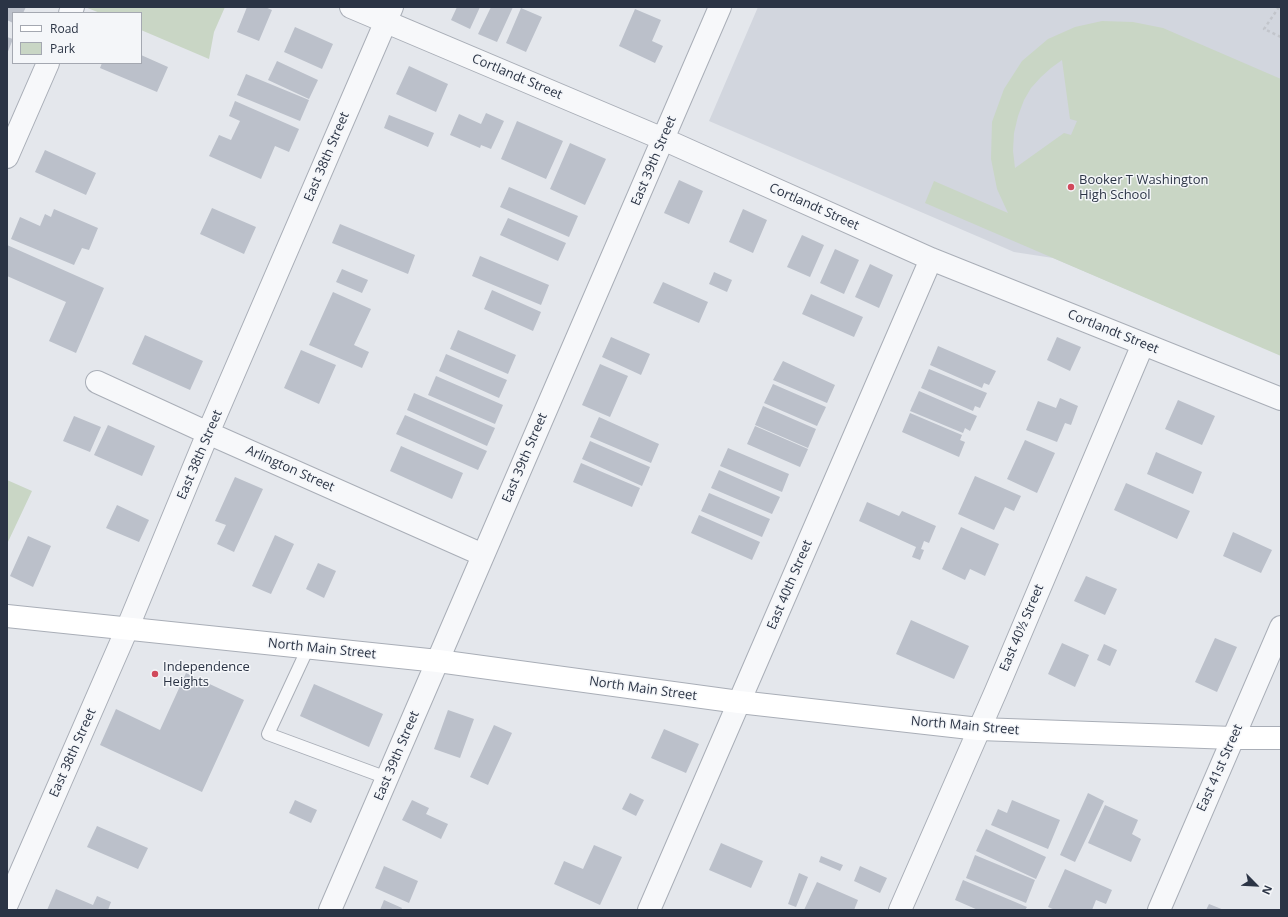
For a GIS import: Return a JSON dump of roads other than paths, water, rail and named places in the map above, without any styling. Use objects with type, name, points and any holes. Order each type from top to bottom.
[{"type":"main road","name":"North Main Street","points":[[7,616],[438,661],[739,702],[978,729],[1233,738],[1281,738]]},
{"type":"street","name":"Cortlandt Street","points":[[351,7],[389,14],[931,259],[1281,399]]},
{"type":"street","name":"East 39th Street","points":[[330,910],[720,7]]},
{"type":"street","name":"East 38th Street","points":[[7,904],[127,629],[208,433],[389,14]]},
{"type":"street","points":[[7,157],[48,64]]},
{"type":"street","name":"East 40th Street","points":[[649,910],[931,259]]},
{"type":"street","name":"East 40½ Street","points":[[900,910],[1143,344]]},
{"type":"street","name":"Arlington Street","points":[[97,382],[483,555]]},
{"type":"street","name":"East 41st Street","points":[[1159,910],[1281,627]]},
{"type":"lane","points":[[308,648],[268,734],[388,778]]},
{"type":"place","name":"Booker T Washington High School","points":[[1071,187]]},
{"type":"place","name":"Independence Heights","points":[[155,674]]}]
